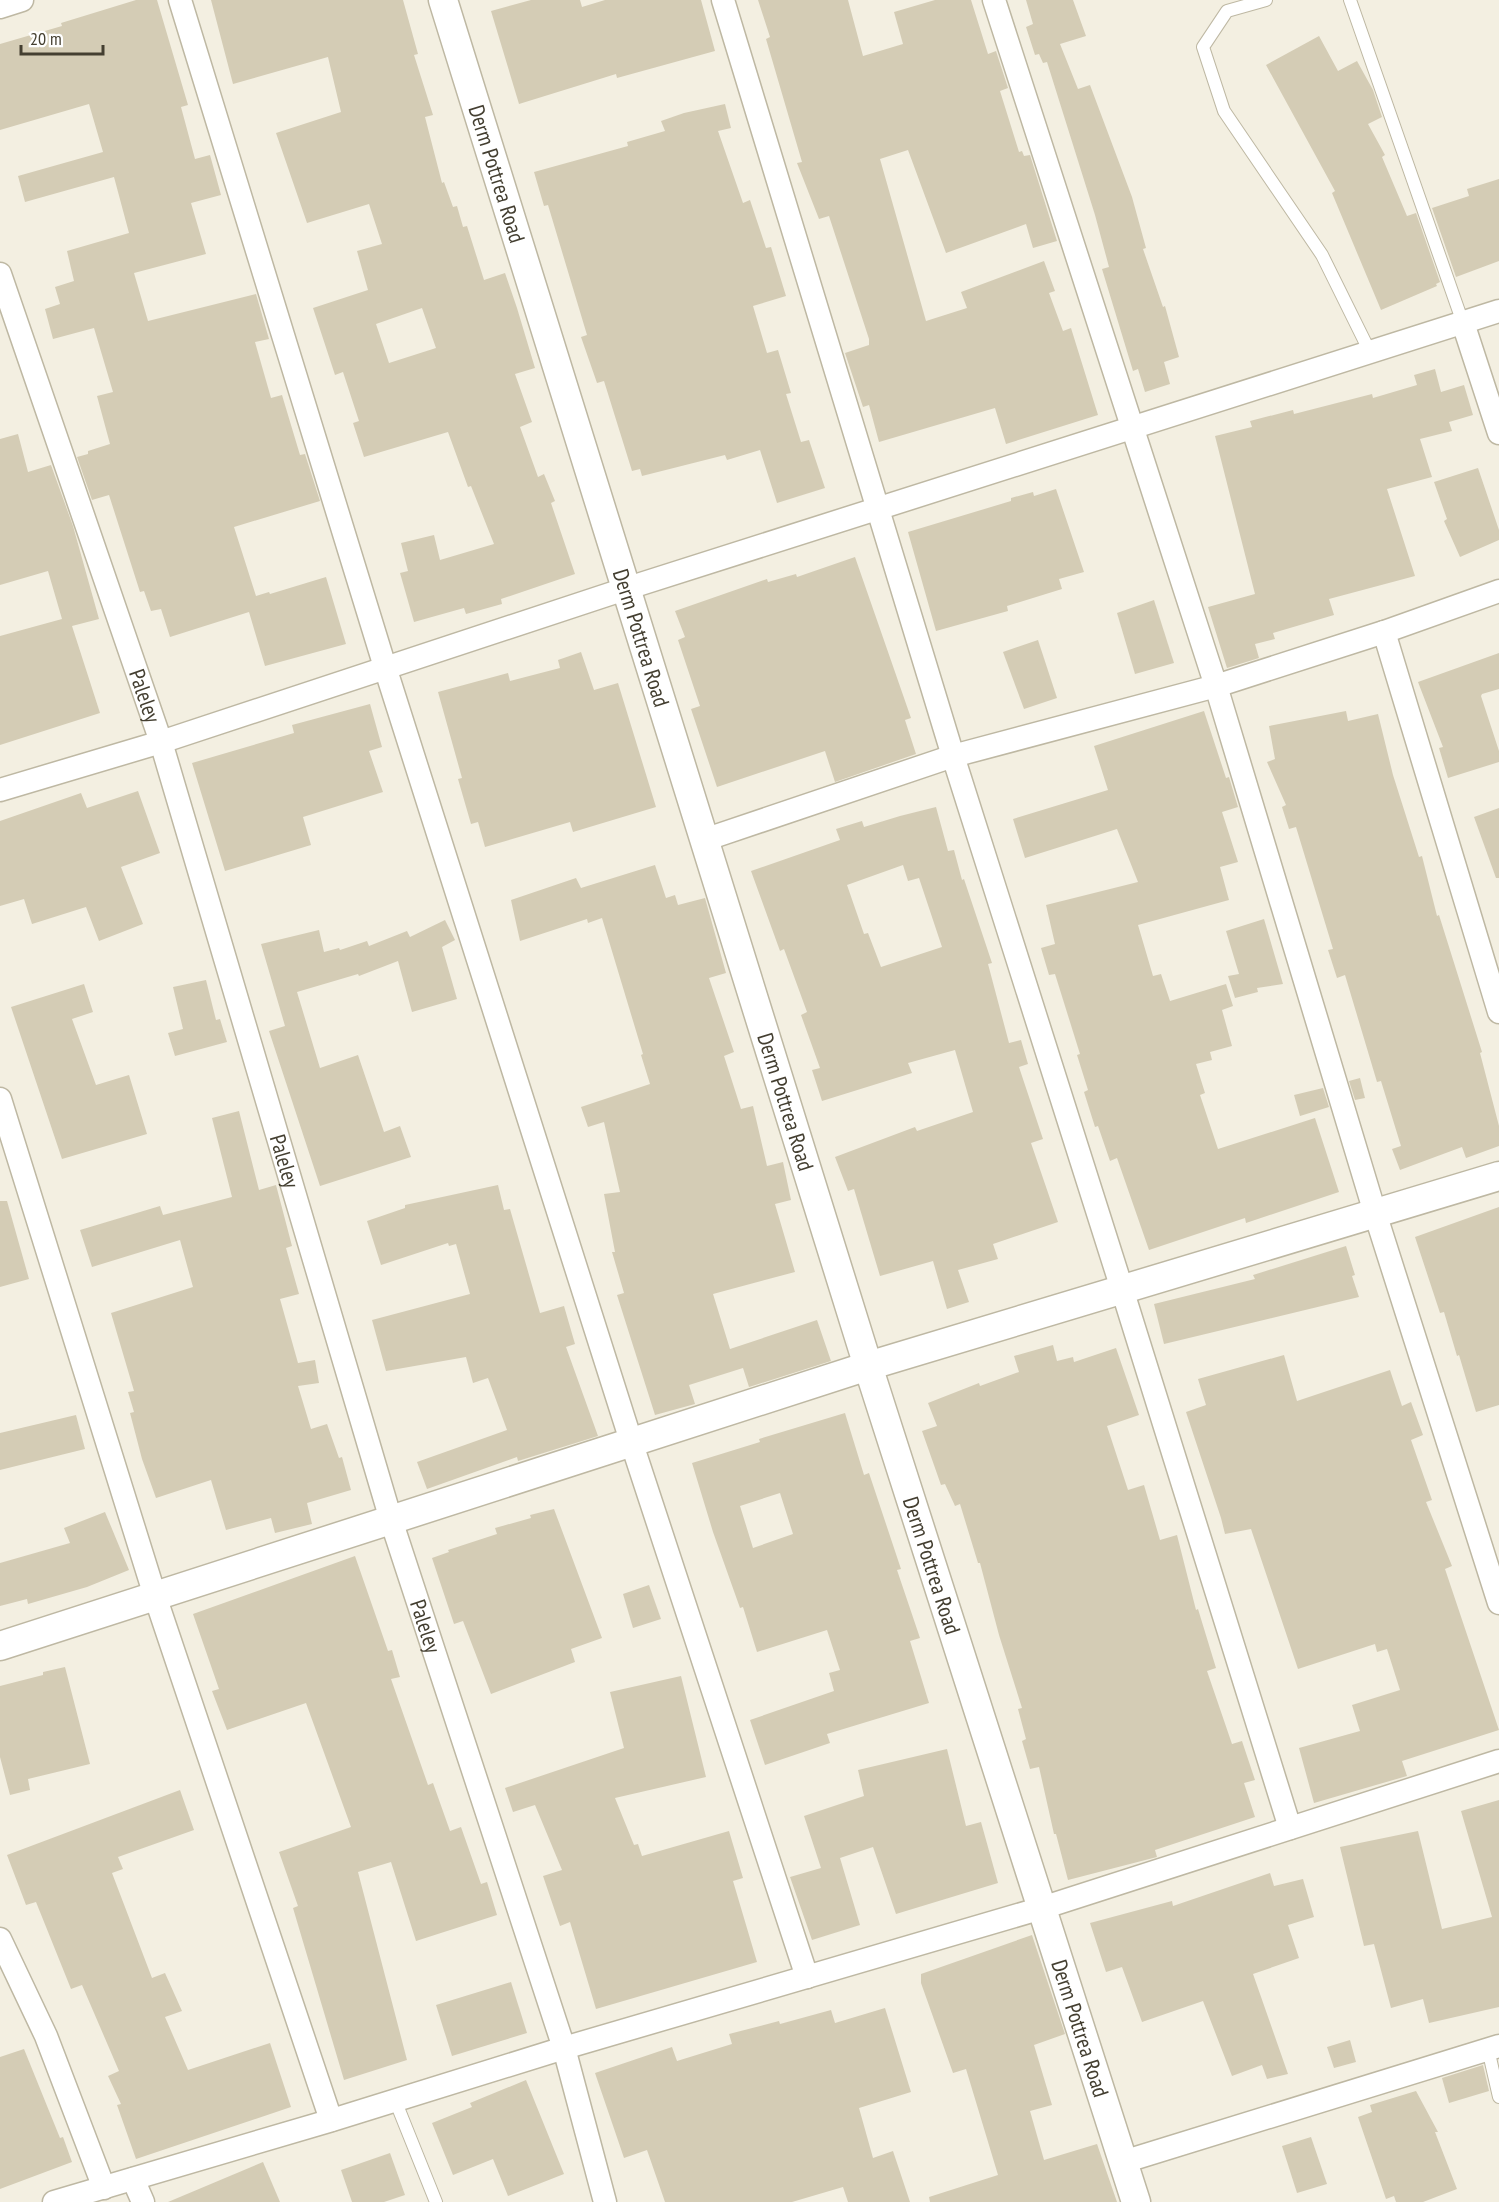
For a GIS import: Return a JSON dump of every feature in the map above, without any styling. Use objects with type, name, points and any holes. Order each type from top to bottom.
[{"type":"street","points":[[0,7],[22,0]]},
{"type":"street","points":[[180,0],[385,667],[631,1441],[807,1977]]},
{"type":"street","name":"Derm Pottrea Road","points":[[443,0],[868,1366],[1136,2202]]},
{"type":"street","points":[[723,0],[953,756],[1290,1828]]},
{"type":"street","points":[[994,0],[1216,686],[1375,1213],[1499,1603]]},
{"type":"street","name":"Paleley","points":[[0,274],[161,741],[391,1520],[564,2048],[605,2202]]},
{"type":"street","points":[[0,790],[161,741],[625,589],[1499,311]]},
{"type":"street","points":[[1463,323],[1499,432]]},
{"type":"street","points":[[704,840],[953,756],[1216,686],[1384,632],[1499,591]]},
{"type":"street","points":[[1384,632],[1499,1012]]},
{"type":"street","points":[[0,1099],[155,1596],[331,2120]]},
{"type":"street","points":[[0,1646],[868,1366],[1499,1176]]},
{"type":"street","points":[[54,2202],[564,2048],[1042,1908],[1499,1761]]},
{"type":"street","points":[[0,1939],[46,2036],[104,2188]]},
{"type":"street","points":[[1123,2162],[1493,2048]]},
{"type":"street","points":[[133,2179],[143,2202]]},
{"type":"lane","points":[[1266,0],[1227,12],[1203,47],[1224,111],[1322,255],[1370,352]]},
{"type":"lane","points":[[1350,0],[1463,323]]},
{"type":"lane","points":[[1493,2048],[1499,2097]]},
{"type":"lane","points":[[395,2100],[436,2202]]},
{"type":"building","points":[[136,0],[157,0],[188,105],[181,107],[195,159],[210,155],[221,195],[191,203],[206,254],[134,273],[148,321],[256,294],[269,339],[255,342],[271,398],[282,395],[300,455],[305,454],[320,501],[234,527],[256,596],[326,577],[346,644],[265,666],[249,612],[170,637],[161,609],[151,611],[144,591],[140,592],[109,495],[92,500],[77,457],[110,444],[97,396],[113,392],[94,328],[53,339],[45,309],[60,304],[55,287],[74,281],[67,251],[129,233],[114,177],[25,202],[18,176],[103,152],[89,104],[0,130],[0,44],[62,26],[61,23]]},
{"type":"building","points":[[211,0],[403,0],[418,54],[414,55],[433,115],[425,117],[442,183],[444,182],[453,207],[457,206],[463,227],[467,226],[484,280],[505,273],[535,368],[515,374],[532,422],[520,427],[538,477],[544,474],[555,501],[551,503],[575,574],[501,599],[502,604],[466,614],[464,608],[414,622],[400,573],[408,571],[401,543],[434,535],[440,560],[494,544],[471,486],[468,487],[448,432],[364,457],[353,423],[359,421],[343,372],[335,375],[313,308],[368,290],[357,251],[382,244],[369,204],[307,223],[276,133],[341,112],[328,57],[233,84]],"holes":[[[422,308],[436,348],[389,363],[376,324]]]},
{"type":"building","points":[[531,0],[580,0],[582,7],[605,0],[701,0],[715,51],[617,78],[616,74],[519,104],[491,11]]},
{"type":"building","points":[[758,0],[848,0],[863,56],[903,44],[894,12],[935,0],[971,0],[988,54],[996,51],[1008,88],[1000,91],[1019,152],[1022,151],[1024,156],[1030,155],[1057,241],[1033,248],[1026,224],[946,253],[908,150],[880,159],[926,321],[967,308],[961,292],[1044,261],[1055,291],[1049,293],[1063,331],[1071,328],[1098,415],[1006,444],[995,408],[879,442],[869,405],[863,407],[845,353],[869,345],[869,339],[829,216],[819,219],[797,163],[802,162],[766,39],[770,37]]},
{"type":"building","points":[[1026,0],[1073,0],[1086,36],[1060,44],[1078,89],[1090,85],[1132,197],[1146,248],[1143,249],[1163,307],[1165,306],[1179,357],[1164,362],[1170,384],[1145,392],[1138,369],[1133,371],[1102,269],[1109,267],[1095,215],[1047,62],[1043,63],[1039,54],[1035,55],[1026,27],[1033,24]]},
{"type":"building","points":[[1319,36],[1338,71],[1357,61],[1373,90],[1382,117],[1368,124],[1385,155],[1382,157],[1407,216],[1416,213],[1440,282],[1436,284],[1437,286],[1381,310],[1332,193],[1335,191],[1266,65]]},
{"type":"building","points":[[725,104],[731,128],[718,131],[743,203],[750,200],[766,248],[771,247],[786,296],[753,306],[767,353],[778,350],[791,393],[786,394],[801,442],[809,440],[825,488],[777,503],[760,450],[727,460],[725,455],[642,476],[640,469],[632,471],[604,381],[597,383],[581,337],[587,335],[548,205],[544,206],[534,172],[628,146],[627,142],[665,131],[661,121],[684,113]]},
{"type":"building","points":[[1499,179],[1499,261],[1456,277],[1432,208],[1469,196],[1467,189]]},
{"type":"building","points":[[1435,369],[1441,392],[1464,385],[1473,415],[1449,422],[1452,431],[1420,439],[1432,477],[1387,489],[1415,576],[1329,599],[1334,615],[1273,633],[1275,639],[1255,644],[1259,658],[1227,668],[1208,607],[1255,594],[1215,436],[1252,427],[1250,421],[1293,410],[1294,414],[1372,394],[1373,398],[1417,385],[1414,375]]},
{"type":"building","points":[[18,434],[28,472],[51,465],[73,526],[99,619],[72,626],[100,713],[0,745],[0,636],[62,619],[48,571],[0,585],[0,439]]},
{"type":"building","points":[[1478,468],[1499,530],[1499,540],[1460,557],[1444,521],[1447,519],[1434,482]]},
{"type":"building","points":[[1056,489],[1084,572],[1059,579],[1062,589],[1007,606],[1008,611],[936,631],[908,532],[1011,501],[1011,498],[1033,492],[1034,496]]},
{"type":"building","points":[[855,557],[911,718],[905,720],[916,754],[835,782],[825,751],[717,787],[691,709],[700,706],[678,640],[685,637],[675,611],[767,579],[768,582],[796,574],[797,577]]},
{"type":"building","points":[[1154,600],[1174,663],[1135,674],[1117,613]]},
{"type":"building","points":[[1038,640],[1057,698],[1024,709],[1003,652]]},
{"type":"building","points":[[581,652],[594,690],[618,683],[656,807],[573,832],[570,822],[485,847],[478,822],[471,824],[458,779],[462,778],[438,692],[508,673],[510,681],[560,668],[558,660]]},
{"type":"building","points":[[1499,653],[1499,689],[1481,696],[1499,751],[1499,762],[1448,778],[1439,748],[1443,747],[1418,682]]},
{"type":"building","points":[[370,704],[382,747],[369,751],[383,792],[303,817],[311,845],[225,871],[192,763],[294,733],[292,725]]},
{"type":"building","points":[[1204,711],[1238,807],[1222,812],[1238,862],[1220,867],[1229,900],[1138,925],[1153,976],[1161,974],[1170,1001],[1226,984],[1233,1006],[1222,1010],[1232,1046],[1210,1052],[1212,1060],[1196,1064],[1205,1093],[1200,1095],[1218,1149],[1315,1118],[1339,1192],[1246,1223],[1245,1218],[1149,1250],[1117,1158],[1110,1161],[1098,1126],[1095,1127],[1084,1092],[1088,1090],[1077,1055],[1080,1054],[1055,974],[1049,975],[1041,948],[1055,944],[1046,905],[1138,882],[1117,829],[1025,858],[1013,819],[1108,790],[1094,746]]},
{"type":"building","points":[[1346,711],[1348,721],[1378,714],[1393,775],[1419,857],[1422,856],[1437,916],[1439,915],[1482,1052],[1480,1053],[1499,1126],[1499,1146],[1466,1158],[1462,1147],[1400,1170],[1392,1149],[1401,1146],[1381,1081],[1377,1082],[1345,975],[1337,978],[1328,950],[1333,949],[1296,827],[1289,829],[1282,807],[1286,805],[1267,762],[1275,759],[1269,726]]},
{"type":"building","points":[[138,791],[160,853],[121,867],[143,924],[99,941],[86,907],[32,924],[24,899],[0,906],[0,821],[81,793],[87,808]]},
{"type":"building","points":[[936,807],[948,851],[954,850],[962,880],[964,879],[992,963],[988,964],[1009,1043],[1021,1040],[1028,1064],[1019,1067],[1043,1139],[1031,1143],[1058,1222],[993,1244],[998,1259],[958,1270],[969,1302],[947,1309],[933,1261],[880,1276],[854,1189],[848,1191],[835,1157],[915,1127],[917,1131],[973,1112],[955,1050],[908,1063],[912,1073],[822,1101],[812,1070],[820,1068],[801,1015],[807,1012],[784,949],[780,951],[751,871],[840,840],[836,829],[862,821],[864,827]],"holes":[[[903,865],[908,881],[919,878],[942,947],[881,967],[868,933],[864,934],[847,885]]]},
{"type":"building","points":[[1499,808],[1499,878],[1496,878],[1474,817]]},
{"type":"building","points":[[655,865],[666,898],[675,895],[678,905],[705,898],[726,973],[709,978],[734,1052],[724,1056],[741,1109],[753,1106],[767,1166],[783,1162],[791,1200],[775,1204],[795,1272],[713,1294],[730,1349],[817,1320],[831,1361],[749,1387],[743,1368],[689,1385],[695,1404],[655,1415],[617,1295],[624,1293],[612,1252],[615,1252],[604,1194],[620,1192],[604,1122],[588,1127],[581,1107],[650,1084],[641,1055],[643,1054],[602,918],[588,923],[587,919],[520,941],[511,900],[576,878],[581,888]]},
{"type":"building","points":[[1264,919],[1283,984],[1257,988],[1258,992],[1235,998],[1228,976],[1239,974],[1226,931]]},
{"type":"building","points":[[445,920],[455,940],[442,947],[457,999],[412,1012],[398,961],[359,976],[358,974],[297,992],[320,1068],[358,1055],[384,1132],[400,1126],[411,1157],[320,1186],[269,1031],[285,1026],[261,944],[319,930],[324,952],[339,948],[340,950],[367,941],[369,946],[407,931],[410,937]]},
{"type":"building","points":[[206,980],[216,1020],[220,1019],[227,1042],[175,1056],[168,1033],[183,1029],[173,987]]},
{"type":"building","points":[[84,984],[93,1012],[72,1019],[96,1085],[129,1075],[147,1134],[62,1159],[11,1007]]},
{"type":"building","points":[[1360,1078],[1365,1098],[1355,1100],[1349,1081]]},
{"type":"building","points":[[1323,1088],[1329,1107],[1300,1116],[1294,1095]]},
{"type":"building","points":[[239,1111],[259,1190],[276,1185],[292,1246],[286,1248],[299,1294],[280,1299],[298,1363],[315,1360],[319,1383],[298,1386],[311,1429],[327,1424],[339,1458],[342,1457],[351,1490],[307,1503],[312,1524],[275,1533],[271,1518],[226,1530],[211,1480],[156,1498],[142,1459],[130,1413],[134,1412],[128,1392],[134,1391],[111,1313],[193,1287],[180,1240],[92,1267],[80,1230],[160,1206],[163,1215],[232,1197],[212,1118]]},
{"type":"building","points":[[498,1185],[504,1210],[510,1209],[540,1313],[564,1306],[575,1344],[566,1347],[598,1436],[518,1461],[517,1457],[427,1489],[417,1462],[507,1430],[488,1378],[473,1383],[466,1357],[386,1371],[372,1320],[470,1294],[456,1244],[449,1246],[448,1243],[381,1265],[367,1221],[405,1208],[405,1205]]},
{"type":"building","points":[[0,1201],[7,1201],[29,1279],[0,1287]]},
{"type":"building","points":[[1499,1207],[1499,1405],[1476,1412],[1459,1355],[1457,1356],[1444,1312],[1440,1313],[1415,1237]]},
{"type":"building","points":[[1346,1246],[1359,1297],[1164,1344],[1154,1304],[1255,1279],[1253,1275]]},
{"type":"building","points":[[1053,1345],[1057,1361],[1073,1357],[1074,1362],[1116,1348],[1139,1415],[1107,1426],[1128,1490],[1144,1485],[1160,1540],[1177,1535],[1196,1610],[1198,1609],[1216,1668],[1207,1671],[1232,1744],[1242,1741],[1255,1780],[1244,1783],[1255,1817],[1155,1850],[1157,1857],[1068,1880],[1056,1834],[1054,1834],[1039,1767],[1030,1769],[1022,1741],[1026,1739],[1018,1709],[1022,1708],[980,1563],[978,1563],[960,1504],[955,1506],[945,1484],[941,1485],[922,1431],[937,1426],[928,1403],[979,1383],[980,1386],[1019,1372],[1014,1356]]},
{"type":"building","points":[[1284,1355],[1297,1401],[1390,1370],[1402,1406],[1411,1402],[1423,1435],[1411,1440],[1432,1500],[1426,1502],[1452,1566],[1445,1569],[1499,1730],[1402,1761],[1407,1776],[1314,1803],[1299,1748],[1360,1731],[1352,1705],[1400,1690],[1387,1649],[1377,1652],[1375,1644],[1298,1669],[1251,1529],[1225,1534],[1186,1412],[1206,1405],[1198,1379]]},
{"type":"building","points":[[845,1413],[864,1475],[869,1473],[901,1569],[897,1570],[920,1638],[910,1641],[929,1703],[827,1734],[830,1743],[765,1765],[750,1720],[834,1691],[829,1673],[840,1670],[827,1630],[757,1652],[743,1607],[740,1608],[713,1532],[692,1463],[760,1442],[759,1439]],"holes":[[[780,1493],[793,1534],[753,1548],[740,1506]]]},
{"type":"building","points":[[76,1415],[85,1449],[0,1470],[0,1433]]},
{"type":"building","points":[[554,1509],[602,1638],[571,1649],[575,1662],[491,1694],[463,1621],[454,1624],[432,1558],[449,1552],[448,1550],[497,1534],[495,1528]]},
{"type":"building","points":[[105,1512],[129,1570],[87,1587],[28,1604],[27,1599],[0,1606],[0,1563],[70,1543],[64,1528]]},
{"type":"building","points":[[355,1556],[388,1651],[392,1650],[400,1677],[391,1679],[428,1785],[433,1783],[450,1831],[461,1827],[481,1884],[487,1882],[497,1915],[416,1941],[391,1862],[358,1872],[407,2060],[344,2080],[293,1908],[298,1906],[279,1852],[351,1827],[306,1703],[227,1730],[212,1691],[219,1689],[193,1614]]},
{"type":"building","points":[[649,1585],[661,1619],[633,1628],[623,1594]]},
{"type":"building","points":[[65,1667],[90,1764],[28,1779],[30,1790],[10,1795],[0,1757],[0,1686]]},
{"type":"building","points":[[681,1676],[706,1777],[615,1798],[634,1845],[638,1844],[642,1856],[729,1831],[743,1878],[733,1881],[757,1962],[596,2009],[570,1922],[560,1926],[543,1876],[562,1870],[535,1805],[513,1812],[505,1788],[624,1748],[610,1692]]},
{"type":"building","points":[[947,1749],[966,1826],[981,1822],[998,1883],[896,1914],[873,1847],[840,1858],[860,1925],[812,1940],[790,1877],[821,1868],[804,1816],[864,1796],[858,1770]]},
{"type":"building","points":[[180,1790],[194,1830],[118,1857],[123,1869],[112,1873],[152,1978],[165,1973],[182,2011],[165,2017],[188,2070],[270,2043],[291,2107],[136,2159],[117,2105],[121,2104],[108,2076],[119,2071],[82,1985],[71,1989],[36,1902],[26,1905],[7,1855]]},
{"type":"building","points":[[1499,1800],[1499,2007],[1429,2023],[1423,1999],[1391,2008],[1374,1944],[1364,1946],[1340,1847],[1418,1831],[1442,1929],[1492,1917],[1461,1811]]},
{"type":"building","points":[[1270,1873],[1274,1886],[1303,1879],[1314,1917],[1288,1925],[1299,1958],[1253,1974],[1288,2074],[1267,2079],[1262,2065],[1232,2076],[1203,2001],[1142,2022],[1122,1967],[1106,1972],[1090,1923],[1172,1901],[1173,1906]]},
{"type":"building","points":[[1032,1935],[1065,2034],[1034,2045],[1052,2105],[1030,2111],[1044,2160],[1097,2144],[1117,2202],[930,2202],[929,2197],[998,2175],[966,2069],[953,2073],[921,1983],[921,1974]]},
{"type":"building","points":[[511,1982],[527,2033],[452,2056],[436,2005]]},
{"type":"building","points":[[885,2008],[911,2092],[859,2108],[873,2158],[893,2151],[910,2202],[848,2202],[843,2187],[792,2202],[665,2202],[647,2150],[624,2158],[595,2073],[672,2047],[677,2061],[732,2044],[729,2034],[779,2021],[780,2024],[831,2010],[835,2023]]},
{"type":"building","points":[[1350,2040],[1356,2062],[1334,2068],[1327,2047]]},
{"type":"building","points":[[24,2049],[72,2162],[0,2189],[0,2057]]},
{"type":"building","points":[[1483,2065],[1489,2091],[1449,2103],[1442,2078]]},
{"type":"building","points":[[526,2080],[564,2174],[508,2196],[493,2159],[453,2175],[432,2123],[472,2107],[470,2103]]},
{"type":"building","points":[[1416,2091],[1438,2132],[1435,2132],[1457,2189],[1423,2202],[1396,2202],[1394,2196],[1386,2199],[1358,2117],[1372,2112],[1370,2105]]},
{"type":"building","points":[[1311,2137],[1327,2184],[1297,2193],[1282,2146]]},
{"type":"building","points":[[390,2153],[405,2195],[384,2202],[352,2202],[341,2170]]},
{"type":"building","points":[[263,2162],[280,2202],[168,2202]]}]
